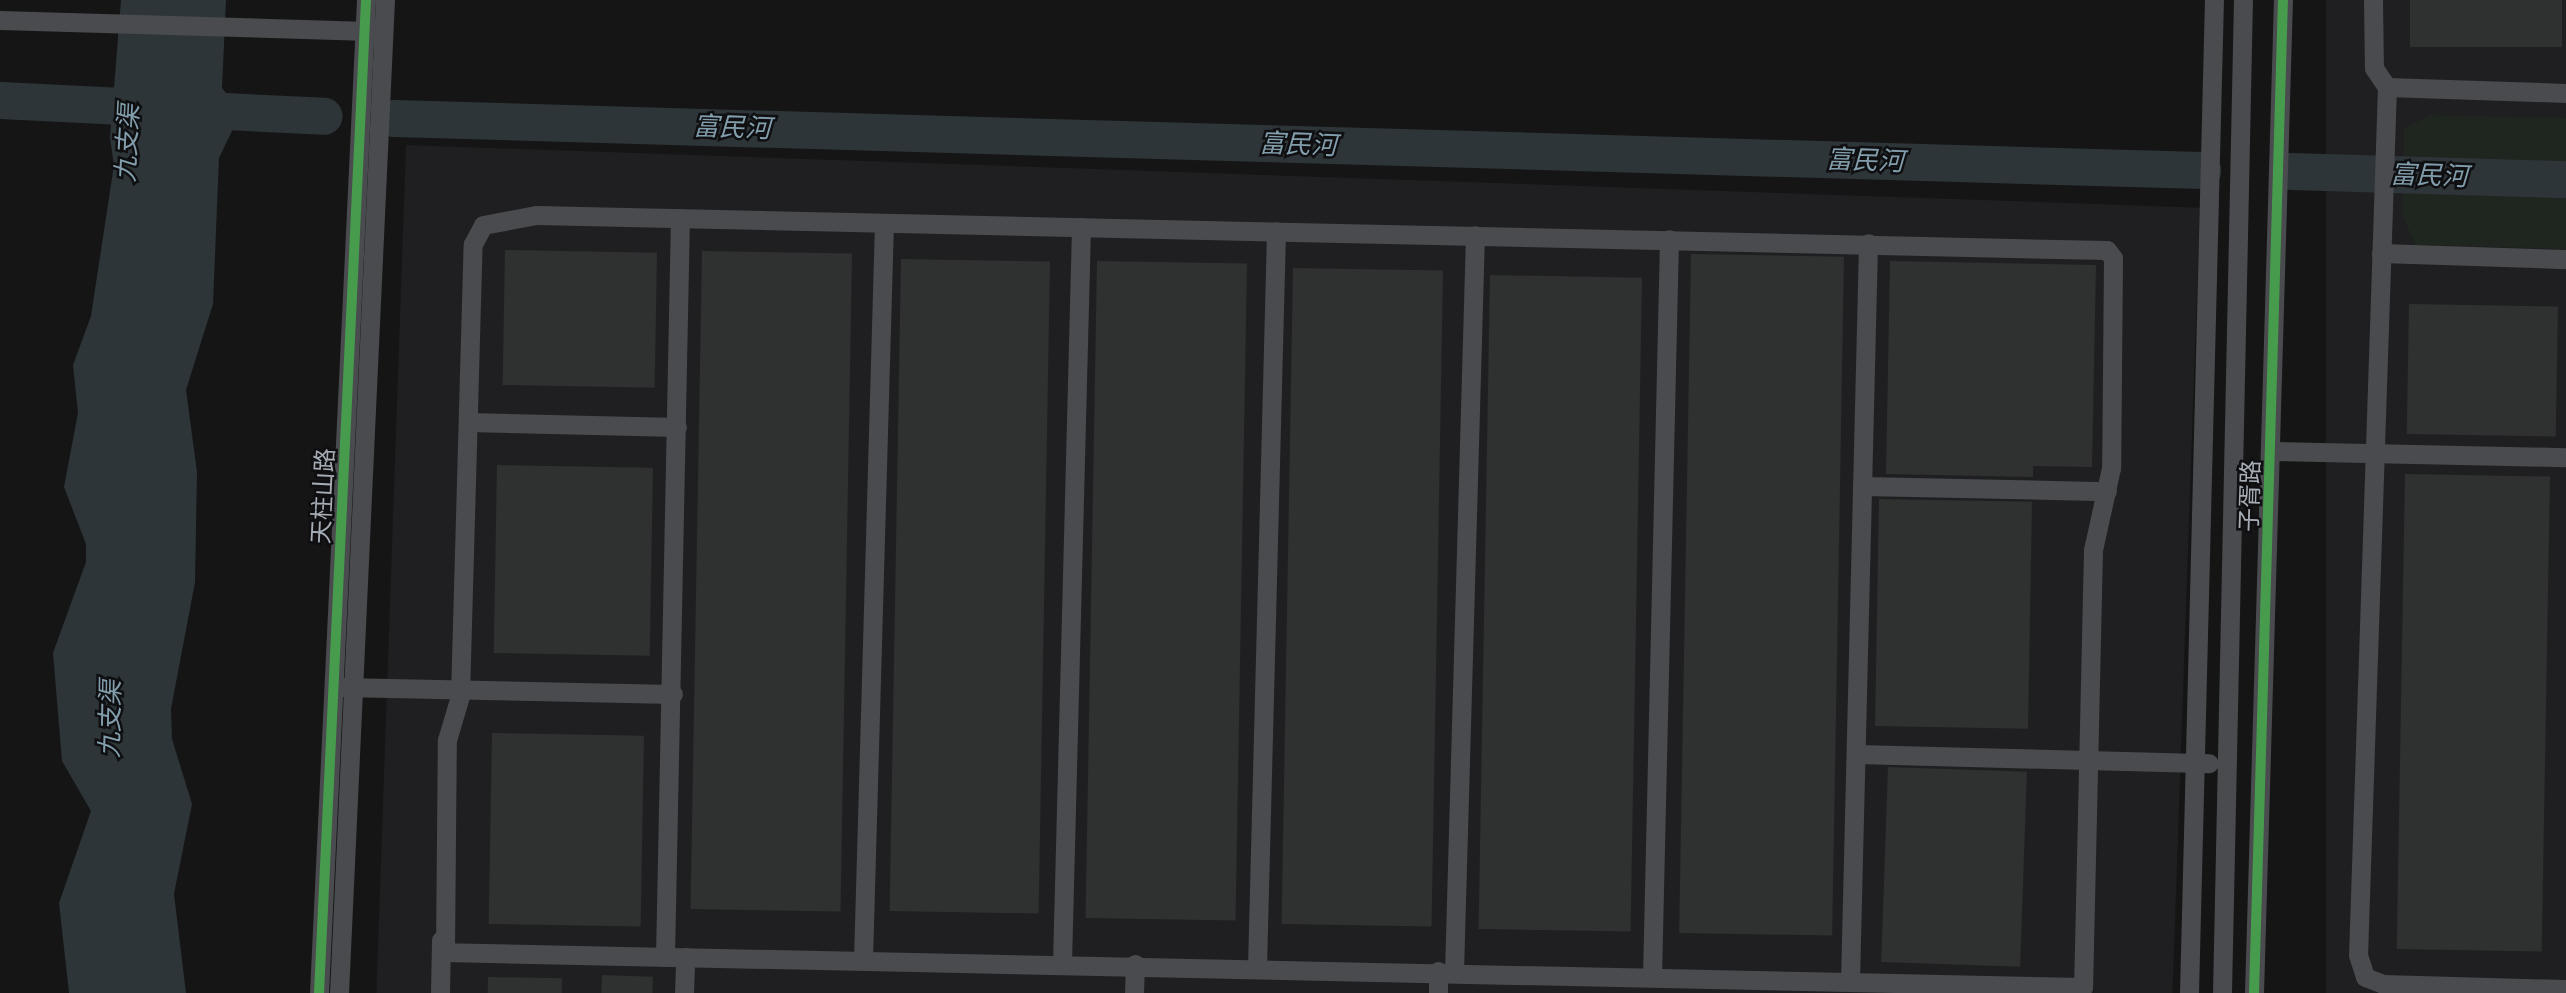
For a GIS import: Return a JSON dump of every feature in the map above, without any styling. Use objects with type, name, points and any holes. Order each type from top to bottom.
[{"type":"street","name":"天柱山路","points":[[366,0],[374,31]]},
{"type":"street","name":"天柱山路","points":[[339,993],[343,687],[374,31],[385,0]]},
{"type":"street","points":[[2189,993],[2197,763],[2214,0]]},
{"type":"street","name":"子胥路","points":[[2222,993],[2243,0]]},
{"type":"street","name":"子胥路","points":[[2254,993],[2272,451],[2283,0]]},
{"type":"street","points":[[2357,993],[2386,121],[2386,87],[2374,68],[2373,0]]},
{"type":"street","points":[[0,20],[374,31]]},
{"type":"street","points":[[2386,87],[2566,93]]},
{"type":"street","points":[[440,993],[441,940],[447,740],[460,690],[473,244],[483,225],[536,215],[884,222],[2107,250],[2113,258],[2107,491],[2093,550],[2083,987],[1135,964],[456,954],[445,952],[441,940]]},
{"type":"street","points":[[664,957],[673,694],[680,218]]},
{"type":"street","points":[[863,960],[884,222]]},
{"type":"street","points":[[1062,963],[1081,227]]},
{"type":"street","points":[[1257,967],[1276,231]]},
{"type":"street","points":[[1438,993],[1446,972],[1475,235]]},
{"type":"street","points":[[1653,976],[1669,239]]},
{"type":"street","points":[[1850,981],[1868,243]]},
{"type":"street","points":[[2381,253],[2566,259]]},
{"type":"street","points":[[468,422],[677,427]]},
{"type":"street","points":[[2272,451],[2566,457]]},
{"type":"street","points":[[1862,486],[2107,491]]},
{"type":"street","name":"天柱山路","points":[[318,993],[343,687]]},
{"type":"street","points":[[343,687],[673,694]]},
{"type":"street","points":[[1857,754],[2227,764]]},
{"type":"street","points":[[2358,955],[2365,977],[2383,984],[2566,989]]},
{"type":"street","points":[[684,993],[685,957]]},
{"type":"street","points":[[1134,993],[1135,964]]},
{"type":"shaded area","points":[[2326,0],[2566,0],[2566,993],[2326,993]]},
{"type":"shaded area","points":[[2431,115],[2566,118],[2566,249],[2415,245],[2402,214],[2404,128]]},
{"type":"shaded area","points":[[406,145],[2200,208],[2172,993],[376,993]]},
{"type":"water","name":"九支渠","points":[[121,0],[226,0],[222,88],[241,112],[219,158],[213,304],[186,390],[197,472],[195,582],[171,709],[172,739],[192,804],[174,894],[186,993],[69,993],[59,903],[91,811],[62,761],[53,653],[86,562],[86,544],[64,487],[78,413],[73,365],[91,316],[114,165],[110,138]]},
{"type":"building","points":[[2410,0],[2562,0],[2562,47],[2410,47]]},
{"type":"building","points":[[505,250],[657,253],[655,388],[503,385]]},
{"type":"building","points":[[702,251],[852,254],[840,912],[691,909]]},
{"type":"building","points":[[1691,254],[1844,257],[1832,936],[1679,933]]},
{"type":"building","points":[[901,259],[1050,262],[1039,914],[890,911]]},
{"type":"building","points":[[1097,261],[1247,264],[1236,921],[1086,918]]},
{"type":"building","points":[[1890,261],[2096,265],[2092,467],[2033,466],[2033,477],[1886,474]]},
{"type":"building","points":[[1293,268],[1443,271],[1432,927],[1282,924]]},
{"type":"building","points":[[1490,275],[1642,278],[1631,932],[1479,929]]},
{"type":"building","points":[[2409,304],[2558,307],[2556,437],[2407,434]]},
{"type":"building","points":[[497,465],[653,468],[650,656],[494,653]]},
{"type":"building","points":[[2405,474],[2550,477],[2542,951],[2397,949]]},
{"type":"building","points":[[1879,499],[2032,502],[2028,729],[1875,726]]},
{"type":"building","points":[[492,733],[644,736],[641,927],[489,924]]},
{"type":"building","points":[[1888,767],[2027,772],[2020,967],[1881,962]]},
{"type":"building","points":[[602,975],[653,977],[652,993],[601,993]]},
{"type":"building","points":[[488,977],[562,978],[562,993],[488,993]]},
{"type":"waterway","name":"富民河","points":[[0,100],[324,116]]},
{"type":"waterway","name":"富民河","points":[[394,118],[2202,170]]},
{"type":"waterway","name":"富民河","points":[[2291,171],[2566,179]]},
{"type":"cycle path","points":[[319,993],[366,0]]},
{"type":"cycle path","points":[[2254,993],[2283,0]]}]
